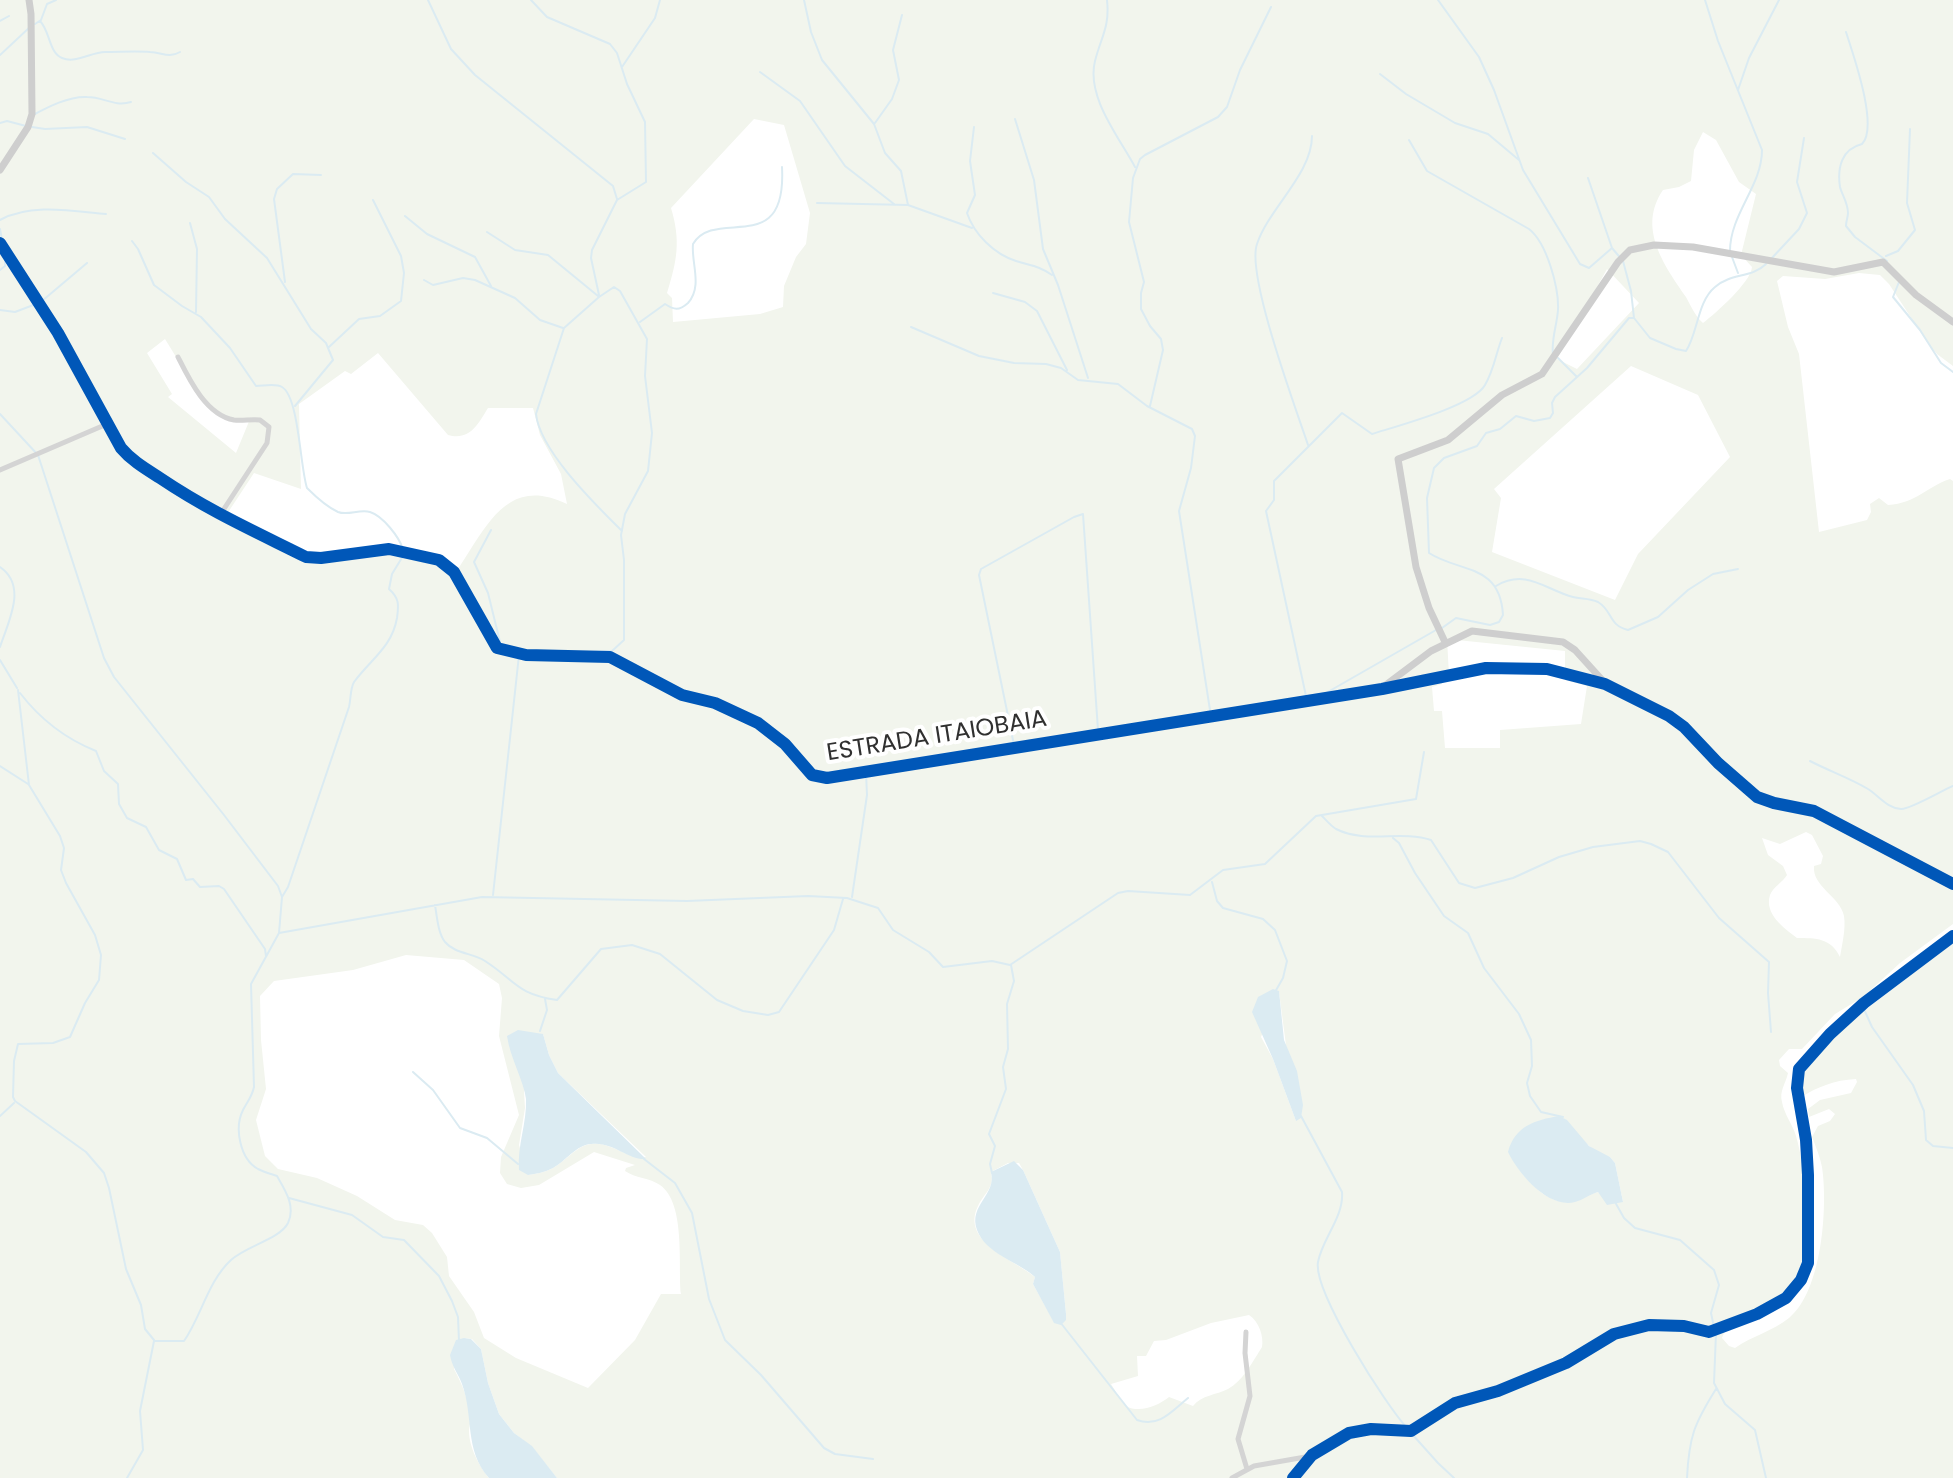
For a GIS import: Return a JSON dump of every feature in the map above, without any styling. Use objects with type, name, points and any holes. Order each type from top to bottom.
[{"type":"street","points":[[0,170],[28,127],[32,114],[29,0]]},
{"type":"street","name":"ESTRADA ITAIOBAIA","points":[[0,243],[58,333],[98,401],[107,424],[130,458],[219,516],[311,558],[389,549],[439,560],[454,572],[497,648],[526,655],[610,657],[682,695],[715,703],[758,723],[785,744],[812,775],[823,778],[1503,667],[1547,669],[1605,684],[1678,721],[1718,763],[1757,797],[1814,811],[1953,884]]},
{"type":"street","points":[[1445,642],[1429,608],[1416,567],[1398,459],[1448,440],[1502,395],[1542,374],[1618,262],[1630,250],[1645,246],[1693,247],[1834,272],[1883,262],[1916,295],[1953,322]]},
{"type":"street","points":[[178,357],[191,383],[216,410],[236,420],[260,420],[269,427],[267,443],[219,516]]},
{"type":"street","points":[[0,470],[107,424]]},
{"type":"street","points":[[1382,689],[1445,642],[1464,633],[1479,631],[1555,640],[1575,650],[1605,684]]},
{"type":"street","points":[[1293,1478],[1312,1455],[1337,1439],[1359,1430],[1411,1431],[1455,1403],[1533,1379],[1623,1331],[1649,1325],[1669,1325],[1709,1332],[1747,1318],[1786,1298],[1801,1280],[1808,1263],[1808,1175],[1806,1140],[1797,1088],[1799,1069],[1830,1034],[1864,1003],[1953,936]]},
{"type":"street","points":[[1246,1332],[1250,1396],[1238,1439],[1247,1469]]},
{"type":"street","points":[[1232,1478],[1247,1469],[1312,1455]]},
{"type":"shaded area","points":[[0,0],[1953,0],[1953,366],[1927,342],[1880,275],[1859,273],[1825,279],[1783,276],[1777,281],[1788,327],[1799,354],[1819,532],[1867,520],[1871,512],[1870,504],[1879,498],[1888,505],[1898,504],[1942,482],[1953,481],[1953,924],[1900,963],[1863,997],[1835,1014],[1802,1049],[1789,1049],[1779,1060],[1780,1066],[1788,1073],[1781,1098],[1796,1136],[1803,1166],[1807,1218],[1804,1251],[1794,1280],[1784,1291],[1737,1320],[1722,1338],[1735,1348],[1789,1318],[1809,1289],[1816,1269],[1823,1225],[1824,1184],[1812,1137],[1818,1126],[1830,1121],[1835,1114],[1829,1109],[1809,1117],[1808,1109],[1820,1100],[1851,1093],[1857,1082],[1856,1079],[1833,1082],[1801,1097],[1797,1093],[1799,1071],[1831,1036],[1953,943],[1953,1478],[557,1478],[499,1414],[481,1349],[472,1339],[464,1338],[454,1369],[468,1405],[469,1437],[473,1450],[489,1478],[0,1478]],"holes":[[[754,119],[784,125],[810,213],[806,244],[796,257],[784,286],[783,307],[760,314],[673,322],[672,298],[667,293],[676,251],[671,208]],[[1703,132],[1716,140],[1739,182],[1756,194],[1741,255],[1752,267],[1750,273],[1732,297],[1703,323],[1669,272],[1656,246],[1653,232],[1656,204],[1663,190],[1691,181],[1694,150]],[[1607,269],[1639,303],[1577,369],[1557,359]],[[165,339],[205,404],[229,419],[250,419],[236,453],[168,397],[172,394],[147,353]],[[378,353],[448,435],[468,433],[488,408],[533,408],[540,435],[561,474],[567,504],[546,497],[529,496],[514,500],[489,522],[458,569],[395,546],[313,559],[225,517],[254,473],[301,489],[299,404],[345,371],[351,374]],[[1631,366],[1698,395],[1730,457],[1638,554],[1615,600],[1492,552],[1501,498],[1494,489]],[[1447,639],[1565,651],[1565,680],[1587,686],[1581,724],[1500,730],[1500,748],[1445,748],[1442,711],[1434,711],[1432,687],[1442,684],[1442,676],[1449,675]],[[1806,832],[1812,835],[1823,856],[1821,864],[1814,866],[1817,880],[1844,916],[1840,957],[1827,943],[1797,938],[1776,920],[1770,908],[1770,895],[1787,875],[1783,866],[1768,855],[1762,838],[1780,844]],[[406,955],[464,960],[499,984],[502,998],[499,1036],[519,1115],[501,1157],[500,1173],[507,1184],[521,1188],[539,1185],[594,1152],[635,1165],[625,1171],[660,1185],[674,1206],[679,1236],[681,1294],[661,1294],[635,1340],[588,1388],[516,1358],[484,1338],[474,1312],[449,1276],[447,1257],[423,1225],[395,1220],[357,1196],[317,1178],[278,1169],[265,1156],[256,1120],[266,1089],[260,996],[274,981],[353,970]],[[1279,992],[1296,1121],[1273,1059],[1261,1037]],[[543,1034],[558,1073],[646,1157],[632,1156],[606,1145],[591,1144],[553,1168],[528,1175],[519,1145],[525,1108],[524,1092]],[[1575,1133],[1596,1152],[1610,1157],[1615,1163],[1623,1202],[1604,1198],[1598,1192],[1572,1202],[1559,1201],[1532,1185],[1509,1151]],[[1008,1163],[1019,1163],[1060,1252],[1066,1314],[1054,1322],[1033,1284],[1035,1277],[992,1249],[976,1230],[974,1219],[978,1206],[992,1182],[991,1172]],[[1249,1315],[1258,1325],[1262,1347],[1238,1381],[1193,1406],[1169,1397],[1149,1408],[1131,1408],[1124,1404],[1111,1384],[1138,1376],[1137,1356],[1146,1356],[1154,1341]]]},
{"type":"shaded area","points":[[1273,989],[1279,991],[1284,1040],[1297,1071],[1303,1105],[1301,1118],[1296,1121],[1252,1012],[1258,997]]},
{"type":"shaded area","points":[[518,1030],[543,1034],[558,1073],[646,1159],[632,1157],[606,1145],[591,1144],[581,1147],[547,1171],[528,1175],[519,1170],[526,1099],[507,1036]]},
{"type":"shaded area","points":[[1559,1116],[1567,1120],[1589,1146],[1615,1163],[1623,1202],[1607,1205],[1598,1192],[1575,1202],[1555,1200],[1535,1188],[1519,1170],[1508,1152],[1516,1136],[1534,1122]]},
{"type":"shaded area","points":[[1014,1161],[1023,1170],[1060,1252],[1066,1314],[1066,1320],[1061,1325],[1054,1323],[1033,1284],[1035,1277],[987,1245],[977,1230],[976,1214],[990,1187],[991,1172]]},
{"type":"shaded area","points":[[471,1339],[481,1349],[499,1414],[514,1433],[532,1446],[557,1478],[489,1478],[481,1467],[473,1445],[466,1396],[450,1355],[456,1340]]},
{"type":"waterway","points":[[35,24],[41,20],[47,4],[56,0]]},
{"type":"waterway","points":[[428,0],[451,49],[475,75],[613,186],[617,199]]},
{"type":"waterway","points":[[531,0],[547,17],[610,44],[617,53],[645,122],[646,182],[617,200],[592,250],[599,295]]},
{"type":"waterway","points":[[622,67],[655,18],[660,0]]},
{"type":"waterway","points":[[804,0],[811,32],[822,60],[874,124],[885,153],[901,171],[908,205]]},
{"type":"waterway","points":[[1107,0],[1106,25],[1093,75],[1095,89],[1106,116],[1135,167]]},
{"type":"waterway","points":[[1438,0],[1479,57],[1523,170],[1580,264],[1589,268],[1612,248]]},
{"type":"waterway","points":[[1705,0],[1718,41],[1762,150],[1757,176],[1735,225],[1730,251]]},
{"type":"waterway","points":[[1738,90],[1749,58],[1779,0]]},
{"type":"waterway","points":[[1150,406],[1163,350],[1161,339],[1141,309],[1144,282],[1129,222],[1133,178],[1140,159],[1145,155],[1218,117],[1227,107],[1240,70],[1271,7]]},
{"type":"waterway","points":[[875,123],[892,99],[899,80],[893,50],[902,15]]},
{"type":"waterway","points":[[0,21],[9,16]]},
{"type":"waterway","points":[[40,21],[54,52],[62,58],[78,59],[105,52],[168,55],[180,52]]},
{"type":"waterway","points":[[0,55],[30,27]]},
{"type":"waterway","points":[[1846,32],[1859,73],[1868,122],[1862,144],[1850,150],[1840,166],[1840,187],[1848,209],[1846,226],[1855,237],[1887,261]]},
{"type":"waterway","points":[[760,72],[800,101],[845,166],[894,204]]},
{"type":"waterway","points":[[1380,74],[1406,94],[1455,123],[1488,134],[1519,160]]},
{"type":"waterway","points":[[33,115],[80,97],[131,102]]},
{"type":"waterway","points":[[1015,119],[1034,180],[1043,249],[1088,378]]},
{"type":"waterway","points":[[0,123],[7,121],[26,126]]},
{"type":"waterway","points":[[32,127],[87,127],[125,139]]},
{"type":"waterway","points":[[974,127],[970,161],[975,195],[967,213],[970,221],[980,236],[1000,254],[1052,275]]},
{"type":"waterway","points":[[1886,256],[1898,251],[1915,230],[1907,203],[1910,129]]},
{"type":"waterway","points":[[1308,445],[1265,312],[1256,260],[1257,244],[1305,164],[1312,136]]},
{"type":"waterway","points":[[1771,259],[1799,229],[1807,213],[1797,182],[1804,138]]},
{"type":"waterway","points":[[1409,140],[1427,171],[1529,229],[1541,244],[1551,266],[1556,290],[1558,310],[1553,354]]},
{"type":"waterway","points":[[153,153],[186,182],[209,197],[225,219],[267,258],[311,329],[326,343],[333,360],[295,406]]},
{"type":"waterway","points":[[640,322],[665,304],[676,309],[688,303],[696,282],[693,244],[704,234],[762,222],[773,213],[781,195],[782,167]]},
{"type":"waterway","points":[[285,282],[274,199],[277,189],[293,174],[321,175]]},
{"type":"waterway","points":[[1588,178],[1612,248],[1623,261],[1634,318],[1650,338],[1686,351],[1709,293],[1728,279],[1754,272],[1766,264]]},
{"type":"waterway","points":[[329,347],[359,319],[380,316],[401,301],[404,273],[401,256],[373,200]]},
{"type":"waterway","points":[[817,203],[908,205],[972,228]]},
{"type":"waterway","points":[[0,220],[38,210],[106,214]]},
{"type":"waterway","points":[[405,216],[427,234],[475,257],[491,286]]},
{"type":"waterway","points":[[190,223],[197,249],[196,312]]},
{"type":"waterway","points":[[0,229],[2,240]]},
{"type":"waterway","points":[[487,232],[515,250],[548,255],[598,296]]},
{"type":"waterway","points":[[132,241],[154,285],[201,317],[230,348],[256,386],[279,386],[288,393],[296,418],[307,488],[338,512],[366,511],[375,514],[390,528],[403,549]]},
{"type":"waterway","points":[[1732,257],[1738,273]]},
{"type":"waterway","points":[[0,270],[5,266],[5,258]]},
{"type":"waterway","points":[[42,301],[87,263]]},
{"type":"waterway","points":[[424,280],[433,285],[463,278],[475,280],[515,298],[540,320],[563,328]]},
{"type":"waterway","points":[[1899,282],[1893,297],[1920,330],[1941,363],[1953,372]]},
{"type":"waterway","points":[[566,653],[612,651],[624,640],[621,535],[625,514],[648,471],[652,433],[645,376],[647,339],[620,291],[614,287],[564,328],[536,414],[547,444],[558,460],[584,492],[598,507],[611,520],[622,531]]},
{"type":"waterway","points":[[993,293],[1025,302],[1037,311],[1067,370]]},
{"type":"waterway","points":[[0,310],[15,312],[36,304]]},
{"type":"waterway","points":[[1442,628],[1456,618],[1490,625],[1499,622],[1503,615],[1495,586],[1486,578],[1429,553],[1427,498],[1434,468],[1444,458],[1477,446],[1486,433],[1500,429],[1516,416],[1534,421],[1550,418],[1555,397],[1587,368],[1629,318],[1634,318]]},
{"type":"waterway","points":[[911,327],[979,356],[1014,363],[1046,364],[1061,368],[1078,380],[1118,384],[1147,406],[1192,429],[1195,436],[1191,468],[1179,511],[1210,710]]},
{"type":"waterway","points":[[1306,696],[1266,511],[1274,500],[1274,481],[1342,413],[1372,434],[1451,408],[1478,393],[1491,373],[1502,338]]},
{"type":"waterway","points":[[1558,358],[1576,376]]},
{"type":"waterway","points":[[0,414],[38,455],[104,658],[114,677],[224,815],[278,886],[282,897],[279,933],[251,984],[254,1087],[240,1117],[239,1134],[243,1151],[252,1164],[277,1176],[288,1198],[290,1217],[278,1234],[237,1255],[223,1269],[184,1341],[155,1341]]},
{"type":"waterway","points":[[1014,745],[979,575],[981,569],[1083,514],[1098,730]]},
{"type":"waterway","points":[[491,530],[474,562],[488,593],[501,646]]},
{"type":"waterway","points":[[282,897],[349,707],[353,685],[391,637],[398,605],[389,589],[392,574],[403,556]]},
{"type":"waterway","points":[[0,567],[13,584],[14,594],[14,605],[0,647]]},
{"type":"waterway","points":[[1496,586],[1507,581],[1526,580],[1563,594],[1595,601],[1603,606],[1617,625],[1628,630],[1658,617],[1688,590],[1713,574],[1738,569]]},
{"type":"waterway","points":[[1110,729],[1326,693],[1436,630]]},
{"type":"waterway","points":[[493,895],[519,655]]},
{"type":"waterway","points":[[0,660],[17,688]]},
{"type":"waterway","points":[[18,690],[29,785],[60,836],[64,848],[61,870],[95,935],[101,955],[99,980],[70,1037],[53,1043],[18,1044],[13,1097],[86,1152],[104,1173],[126,1269],[141,1305],[145,1329],[154,1340]]},
{"type":"waterway","points":[[20,693],[54,727],[96,751],[104,771],[118,784],[119,804],[127,818],[146,827],[159,850],[177,859],[186,880],[193,879],[200,887],[219,886],[224,889],[265,949],[266,956]]},
{"type":"waterway","points":[[279,933],[482,897],[687,901],[808,896],[847,898],[878,908],[893,930],[929,952],[943,967],[992,961],[1010,965],[1118,893],[1190,895],[1223,870],[1265,864],[1316,816],[1416,799],[1424,752]]},
{"type":"waterway","points":[[1810,761],[1861,785],[1887,804],[1901,809],[1953,786]]},
{"type":"waterway","points":[[0,766],[28,784]]},
{"type":"waterway","points":[[852,897],[867,795],[866,773]]},
{"type":"waterway","points":[[1322,816],[1334,828],[1359,836],[1407,836],[1431,840],[1459,883],[1475,888],[1513,878],[1559,857],[1593,847],[1640,841],[1668,852],[1719,918],[1769,962],[1771,1032]]},
{"type":"waterway","points":[[1393,838],[1444,916],[1468,933],[1484,968],[1519,1014],[1531,1040],[1532,1066],[1527,1083],[1530,1096],[1541,1112],[1563,1117]]},
{"type":"waterway","points":[[1212,882],[1217,901],[1223,908],[1263,919],[1275,930],[1287,961],[1283,978],[1275,992]]},
{"type":"waterway","points":[[435,905],[441,934],[449,946],[485,961],[517,986],[533,994],[557,1000],[601,949],[632,945],[660,954],[717,1000],[743,1011],[768,1015],[779,1012],[834,930],[843,899]]},
{"type":"waterway","points":[[992,1173],[990,1164],[995,1146],[989,1134],[1006,1089],[1003,1067],[1008,1049],[1007,1004],[1014,981],[1011,965]]},
{"type":"waterway","points":[[540,1031],[547,1010],[545,999]]},
{"type":"waterway","points":[[1863,1007],[1872,1027],[1913,1085],[1924,1111],[1926,1140],[1933,1146],[1953,1148]]},
{"type":"waterway","points":[[413,1072],[433,1090],[460,1128],[487,1138],[518,1164]]},
{"type":"waterway","points":[[0,1116],[14,1103]]},
{"type":"waterway","points":[[1301,1116],[1342,1192],[1340,1210],[1320,1253],[1320,1277],[1338,1322],[1353,1348],[1408,1429]]},
{"type":"waterway","points":[[644,1159],[675,1183],[692,1213],[709,1299],[725,1340],[761,1375],[824,1448],[835,1454],[873,1459]]},
{"type":"waterway","points":[[289,1198],[352,1215],[383,1237],[404,1240],[439,1276],[458,1317],[459,1341]]},
{"type":"waterway","points":[[1615,1202],[1624,1218],[1635,1228],[1680,1240],[1714,1270],[1719,1285],[1711,1313],[1714,1327]]},
{"type":"waterway","points":[[1060,1322],[1137,1420],[1159,1420],[1188,1398]]},
{"type":"waterway","points":[[1716,1333],[1714,1383],[1725,1404],[1755,1430],[1766,1478]]},
{"type":"waterway","points":[[127,1478],[143,1450],[140,1411],[154,1341]]},
{"type":"waterway","points":[[1687,1478],[1694,1431],[1716,1389]]},
{"type":"waterway","points":[[1412,1434],[1454,1478]]},
{"type":"cycle path","points":[[0,243],[58,333],[121,448],[144,468],[214,511],[306,557],[321,558],[389,549],[439,560],[454,572],[497,648],[526,655],[610,657],[682,695],[715,703],[758,723],[785,744],[812,775],[827,778],[1382,689],[1486,668],[1547,669],[1605,684],[1669,716],[1757,797],[1814,811],[1953,884]]},
{"type":"cycle path","points":[[1293,1478],[1312,1455],[1349,1433],[1371,1429],[1411,1431],[1455,1403],[1498,1391],[1566,1363],[1614,1334],[1649,1325],[1684,1326],[1709,1332],[1757,1314],[1786,1298],[1801,1280],[1808,1263],[1808,1175],[1806,1140],[1797,1088],[1799,1069],[1830,1034],[1864,1003],[1953,936]]}]
